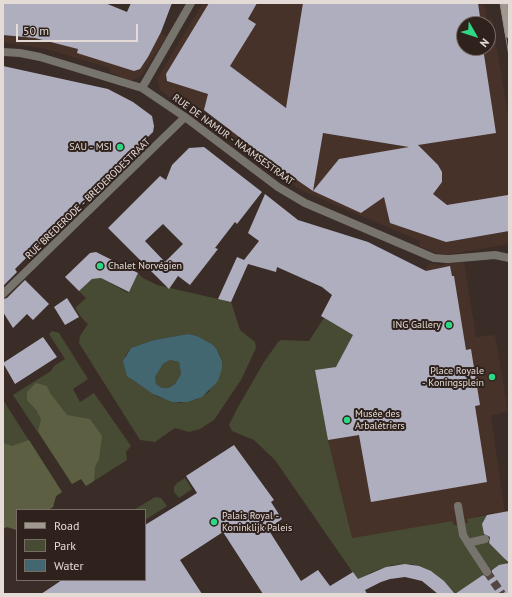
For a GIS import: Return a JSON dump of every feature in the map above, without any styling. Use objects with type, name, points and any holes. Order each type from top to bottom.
[{"type":"street","points":[[142,88],[191,3]]},
{"type":"street","points":[[504,3],[509,34]]},
{"type":"street","name":"RUE DE NAMUR - NAAMSESTRAAT","points":[[3,52],[20,53],[40,57],[142,88],[185,117],[278,187],[305,203],[434,258],[448,259],[495,255],[509,258]]},
{"type":"street","name":"RUE BREDERODE - BREDERODESTRAAT","points":[[3,294],[185,117]]},
{"type":"street","points":[[458,506],[463,535],[488,572]]},
{"type":"street","points":[[468,543],[485,539]]},
{"type":"shaded area","points":[[3,3],[105,3],[127,12],[145,25],[167,36],[141,76],[133,80],[128,80],[109,72],[110,68],[46,49],[3,42]]},
{"type":"shaded area","points":[[203,3],[484,3],[486,16],[456,16],[456,56],[496,56],[496,43],[509,120],[509,244],[446,255],[436,253],[419,246],[420,241],[300,190],[185,103],[182,107],[160,90],[157,79]]},
{"type":"shaded area","points":[[451,262],[451,264],[464,262],[476,337],[495,335],[508,411],[491,416],[505,512],[491,513],[467,519],[468,523],[453,525],[452,521],[352,538],[328,440],[315,370],[345,366],[430,263],[441,265]]},
{"type":"green space","points":[[138,273],[143,278],[157,285],[231,302],[240,330],[255,342],[256,348],[241,380],[214,420],[200,429],[189,432],[175,428],[155,442],[140,440],[79,343],[80,336],[88,324],[75,308],[86,298],[79,291],[92,279],[101,278],[128,293]],"holes":[[[188,334],[197,336],[217,350],[220,356],[209,392],[195,400],[180,403],[158,397],[131,379],[125,356],[131,348],[154,340]]]},
{"type":"green space","points":[[324,318],[360,339],[348,345],[344,352],[350,356],[345,366],[315,370],[328,440],[352,538],[452,521],[454,525],[468,523],[467,519],[487,515],[483,526],[485,539],[494,548],[502,547],[507,564],[495,570],[494,568],[456,594],[434,573],[412,564],[392,565],[372,572],[358,580],[275,460],[254,440],[232,431],[229,425],[238,407],[264,362],[278,342],[281,340],[309,341]]},
{"type":"green space","points":[[52,331],[59,333],[88,379],[73,389],[80,402],[94,393],[131,446],[126,452],[127,460],[86,486],[81,479],[72,484],[13,395],[51,371],[54,366],[65,359],[49,334]]},
{"type":"green space","points":[[170,360],[179,362],[181,374],[175,384],[169,388],[162,388],[156,384],[155,377],[163,364]]},
{"type":"green space","points":[[36,383],[47,386],[50,393],[67,415],[90,419],[102,436],[99,459],[95,467],[94,481],[86,486],[81,479],[72,484],[38,431],[41,420],[37,411],[27,400],[27,392]]},
{"type":"green space","points":[[3,400],[62,492],[56,496],[53,507],[50,509],[16,509],[16,530],[7,527],[3,529]]},
{"type":"green space","points":[[29,440],[62,492],[56,496],[53,507],[50,509],[16,509],[16,530],[7,527],[3,529],[3,443],[12,446]]},
{"type":"green space","points":[[185,478],[192,489],[179,498],[174,492],[174,487]]},
{"type":"green space","points":[[155,497],[161,498],[167,506],[146,519],[146,509],[136,509]]},
{"type":"water","points":[[188,334],[197,336],[213,345],[222,362],[222,368],[218,381],[202,397],[188,402],[172,402],[153,394],[127,376],[123,361],[131,348],[154,340]],"holes":[[[170,360],[179,362],[181,374],[175,384],[169,388],[162,388],[156,384],[155,377],[163,364]]]},
{"type":"building","points":[[3,3],[105,3],[127,12],[131,3],[172,3],[161,32],[148,57],[140,69],[134,71],[77,53],[78,49],[35,38],[3,35]]},
{"type":"building","points":[[209,3],[257,3],[248,19],[256,24],[230,66],[286,108],[303,3],[478,3],[480,16],[456,16],[456,56],[484,56],[496,133],[418,145],[438,165],[442,172],[442,182],[433,194],[447,205],[508,195],[509,231],[446,242],[390,223],[384,197],[361,213],[313,191],[281,169],[204,110],[208,94],[167,81],[166,74]],"holes":[[[323,133],[409,147],[339,159],[313,191]]]},
{"type":"building","points":[[3,66],[108,89],[133,102],[152,116],[154,126],[153,132],[15,269],[17,272],[3,286]]},
{"type":"building","points":[[204,147],[262,192],[237,224],[235,222],[215,248],[218,249],[190,285],[178,276],[169,289],[108,228],[160,176],[166,180],[172,165],[189,148]],"holes":[[[163,224],[183,244],[165,262],[145,241]]]},
{"type":"building","points":[[265,194],[298,220],[368,242],[426,271],[450,266],[452,276],[454,276],[466,350],[471,349],[480,405],[475,406],[487,482],[371,502],[359,435],[328,440],[315,370],[336,367],[353,335],[321,316],[332,295],[322,287],[277,267],[276,272],[248,264],[231,302],[218,299],[237,257],[244,260],[259,241],[248,233]]},
{"type":"building","name":"Chalet Norvégien","points":[[96,252],[138,273],[129,292],[101,278],[92,279],[79,291],[65,277],[90,253]]},
{"type":"building","points":[[25,280],[49,304],[33,320],[27,314],[13,328],[3,312],[3,299],[7,298]]},
{"type":"building","points":[[67,298],[79,317],[65,325],[54,307]]},
{"type":"building","points":[[43,337],[57,357],[15,384],[3,363]]},
{"type":"building","name":"Palais Royal - Koninklijk Paleis","points":[[234,445],[274,500],[271,502],[282,519],[268,529],[301,581],[318,570],[330,586],[353,572],[358,579],[386,567],[405,564],[419,566],[431,571],[444,581],[455,594],[438,594],[422,581],[405,577],[381,582],[365,590],[367,594],[263,594],[223,532],[180,560],[202,594],[41,594],[60,581],[146,581],[146,524],[197,493],[186,476]]},
{"type":"building","points":[[509,511],[509,563],[489,543],[490,537],[484,534],[482,524],[487,515]]},
{"type":"building","points":[[509,563],[509,594],[455,594],[483,575],[487,577],[490,576],[492,570],[499,565]]},
{"type":"tunnel","points":[[487,572],[502,594]]},
{"type":"tram line","points":[[500,3],[509,56]]},
{"type":"tram line","points":[[507,3],[509,14]]},
{"type":"place","name":"SAU - MSI","points":[[120,147]]},
{"type":"place","name":"Chalet Norvégien","points":[[100,266]]},
{"type":"place","name":"ING Gallery","points":[[449,325]]},
{"type":"place","name":"Place Royale - Koningsplein","points":[[492,377]]},
{"type":"place","name":"Musée des Arbalétriers","points":[[347,420]]},
{"type":"place","name":"Palais Royal - Koninklijk Paleis","points":[[214,522]]}]
